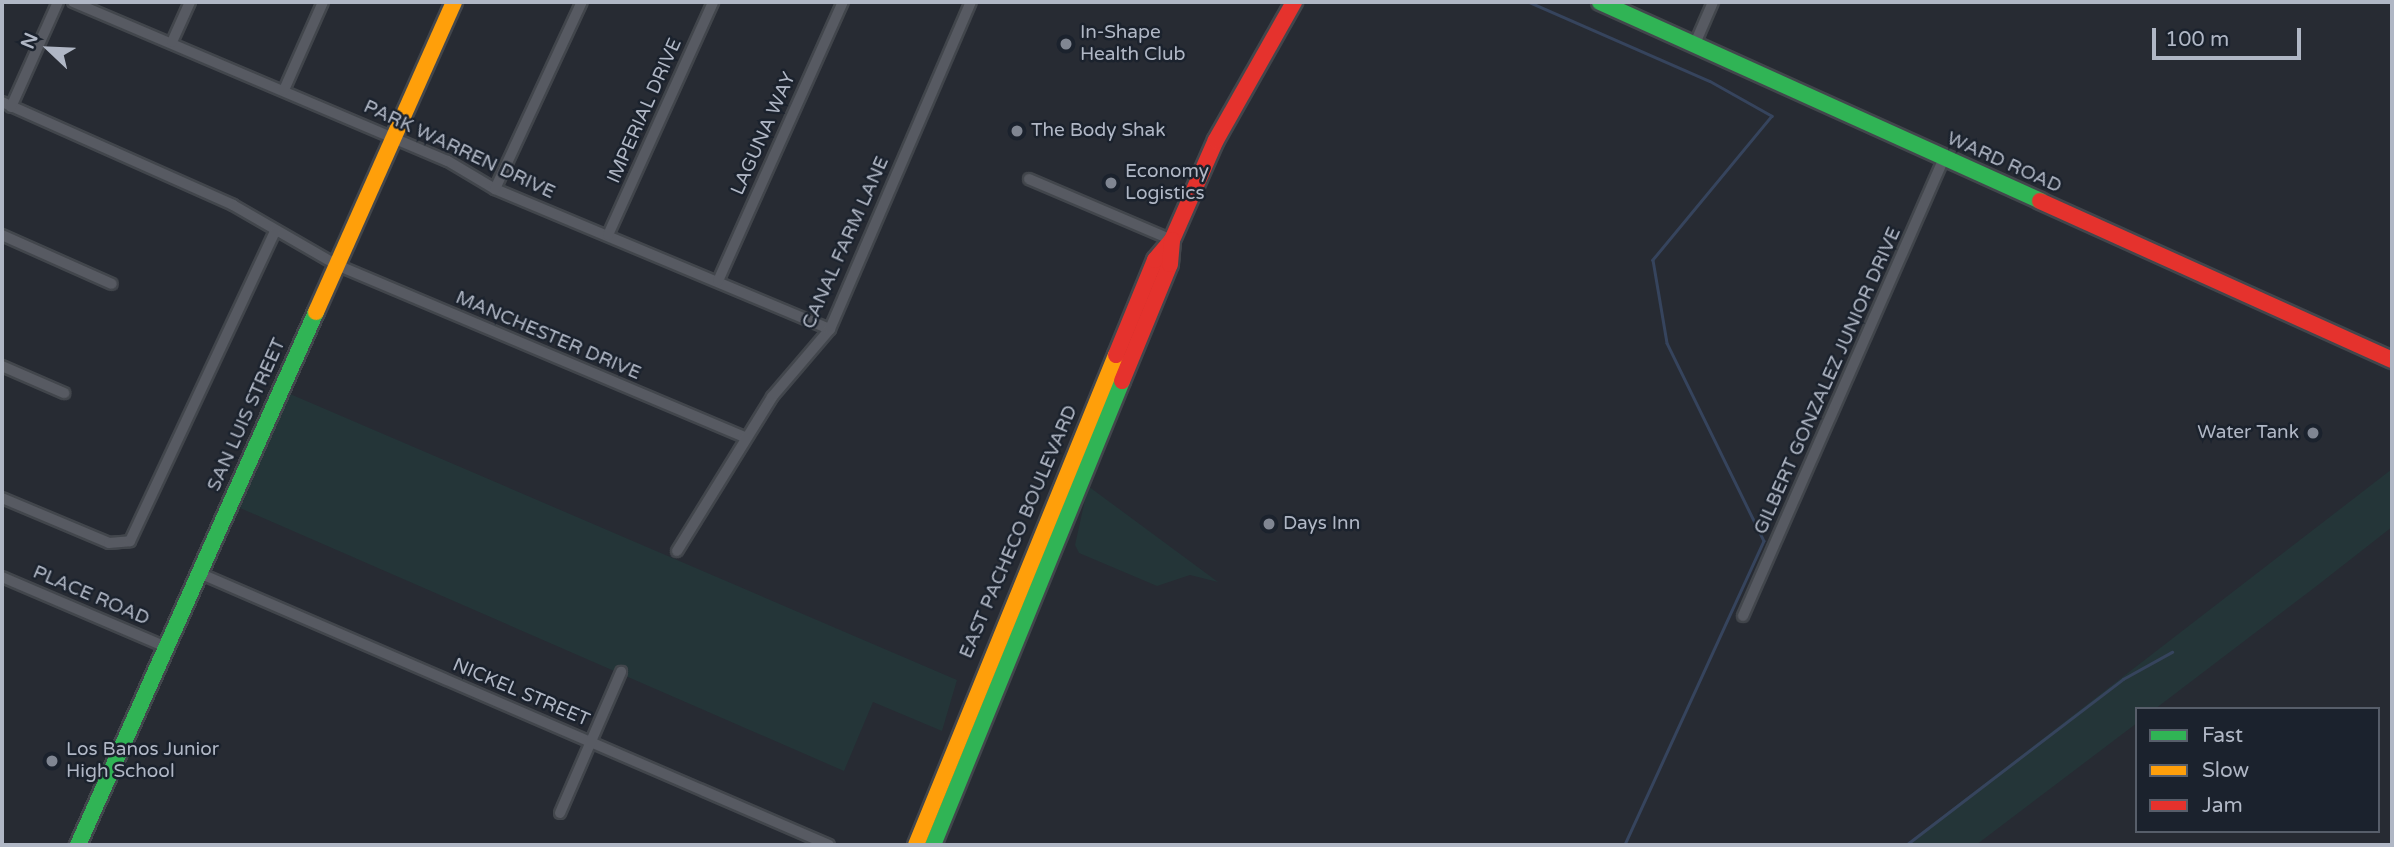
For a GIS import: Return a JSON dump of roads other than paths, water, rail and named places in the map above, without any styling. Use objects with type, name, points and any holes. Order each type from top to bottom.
[{"type":"main road","name":"SAN LUIS STREET","points":[[78,845],[454,2]]},
{"type":"main road","name":"EAST PACHECO BOULEVARD","points":[[916,845],[1155,260],[1172,240],[1222,129],[1294,2]]},
{"type":"main road","name":"WARD ROAD","points":[[1600,2],[2392,360]]},
{"type":"main road","name":"EAST PACHECO BOULEVARD","points":[[933,845],[1170,264],[1172,240]]},
{"type":"street","points":[[7,104],[37,49],[58,2]]},
{"type":"street","name":"PARK WARREN DRIVE","points":[[73,2],[393,137],[495,190],[830,329]]},
{"type":"street","points":[[172,42],[190,2]]},
{"type":"street","points":[[284,90],[323,2]]},
{"type":"street","points":[[495,190],[582,2]]},
{"type":"street","name":"IMPERIAL DRIVE","points":[[608,235],[713,2]]},
{"type":"street","name":"LAGUNA WAY","points":[[718,281],[843,2]]},
{"type":"street","name":"CANAL FARM LANE","points":[[677,551],[746,438],[830,329],[971,2]]},
{"type":"street","points":[[1694,46],[1713,2]]},
{"type":"street","name":"MANCHESTER DRIVE","points":[[7,104],[233,205],[275,232],[337,265],[746,438]]},
{"type":"street","name":"GILBERT GONZALEZ JUNIOR DRIVE","points":[[1743,616],[1944,159]]},
{"type":"street","points":[[1028,179],[1172,240]]},
{"type":"street","points":[[2,498],[109,544],[130,541],[275,232]]},
{"type":"street","points":[[2,235],[112,284]]},
{"type":"street","points":[[2,366],[64,393]]},
{"type":"street","name":"NICKEL STREET","points":[[199,573],[829,845]]},
{"type":"street","name":"PLACE ROAD","points":[[2,576],[166,648]]},
{"type":"street","points":[[560,813],[621,672]]},
{"type":"waterway","points":[[1529,2],[1710,81],[1772,116],[1653,260],[1667,343],[1764,541],[1625,845]]},
{"type":"waterway","points":[[1906,845],[2123,679],[2172,652]]},
{"type":"place","name":"In-Shape Health Club","points":[[1066,44]]},
{"type":"place","name":"The Body Shak","points":[[1017,131]]},
{"type":"place","name":"Economy Logistics","points":[[1111,183]]},
{"type":"place","name":"Water Tank","points":[[2313,433]]},
{"type":"place","name":"Days Inn","points":[[1269,524]]},
{"type":"place","name":"Los Banos Junior High School","points":[[52,761]]}]
